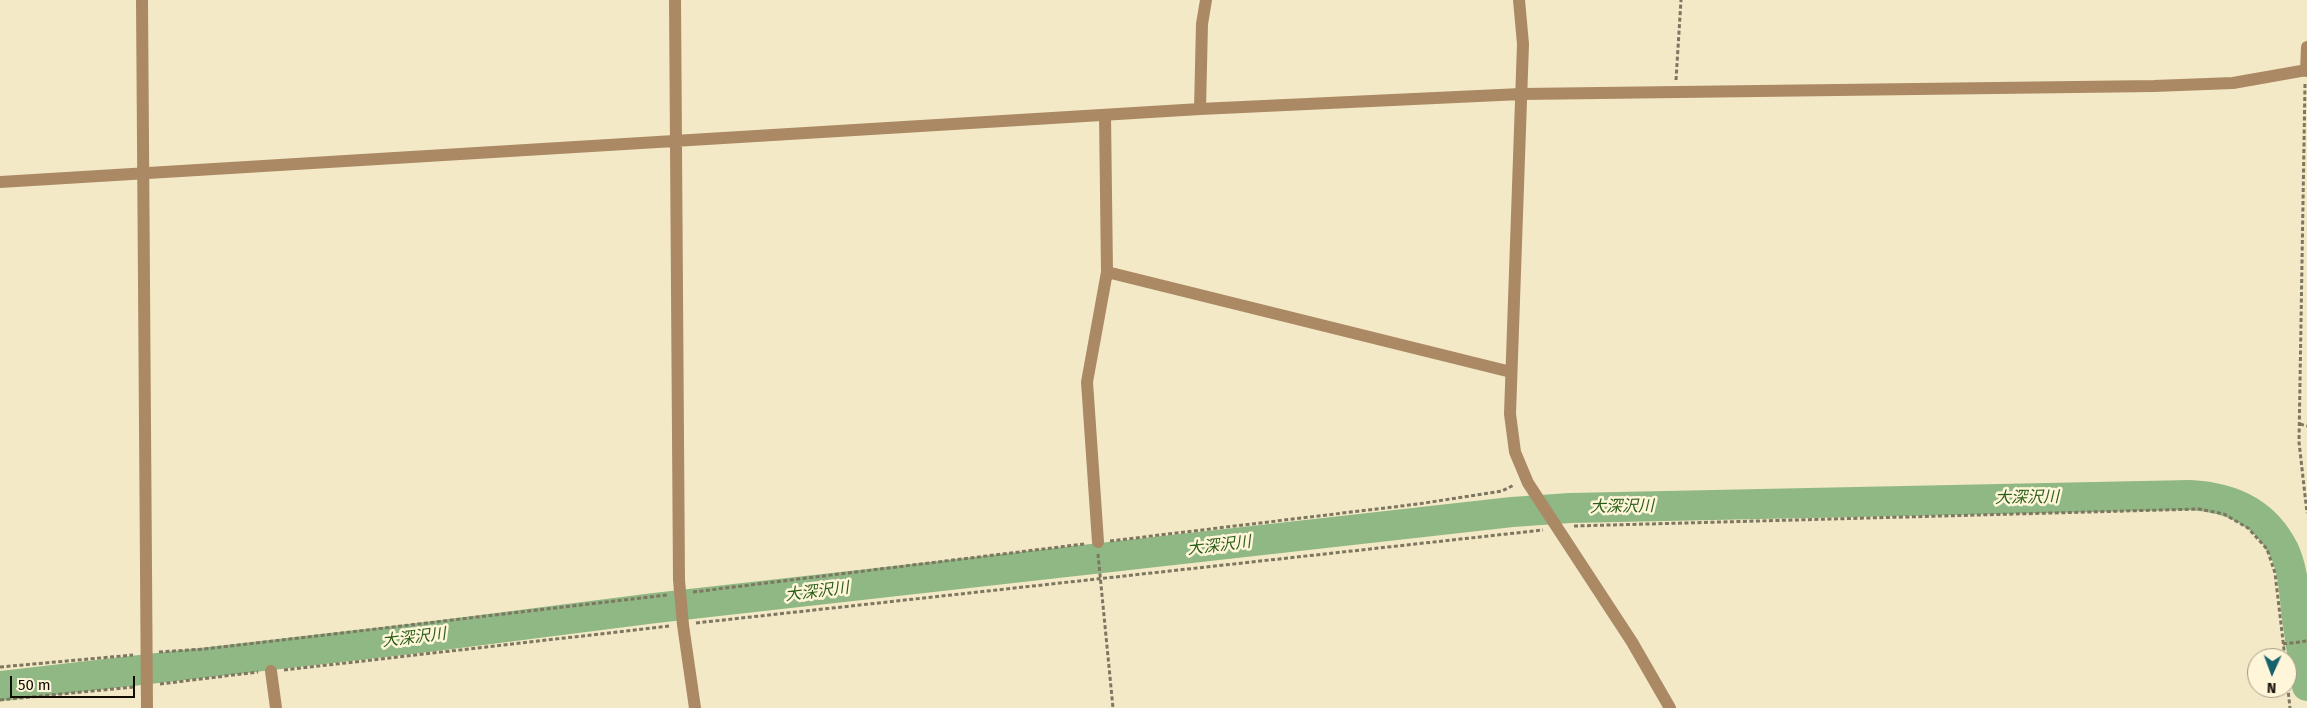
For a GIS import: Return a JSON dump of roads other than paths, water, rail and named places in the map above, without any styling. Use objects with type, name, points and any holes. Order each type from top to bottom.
[{"type":"street","points":[[142,0],[147,708]]},
{"type":"street","points":[[675,0],[680,594],[695,708]]},
{"type":"street","points":[[1200,109],[1202,24],[1206,0]]},
{"type":"street","points":[[1519,0],[1523,44],[1510,414],[1515,452],[1528,483],[1632,642],[1670,708]]},
{"type":"street","points":[[0,182],[1200,109],[1521,94],[2154,86],[2233,83],[2306,70],[2307,48]]},
{"type":"street","points":[[1098,542],[1088,382],[1106,272],[1104,115]]},
{"type":"street","points":[[1106,272],[1511,372]]},
{"type":"street","points":[[271,671],[276,708]]},
{"type":"waterway","name":"大深沢川","points":[[0,686],[419,638],[655,608],[1512,512],[1570,508],[2190,495],[2219,499],[2245,509],[2267,526],[2284,550],[2292,575],[2307,686]]}]
